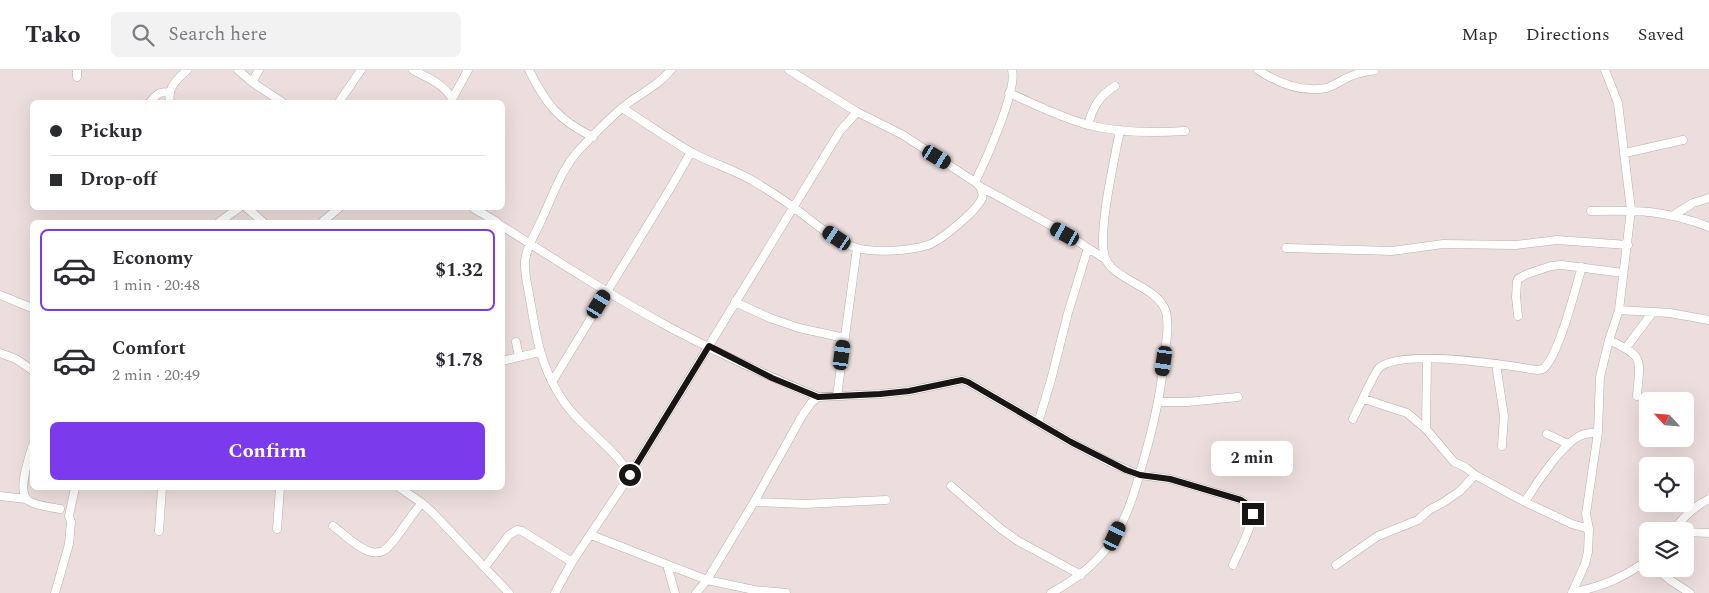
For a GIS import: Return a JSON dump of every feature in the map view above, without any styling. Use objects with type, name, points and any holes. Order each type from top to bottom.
[{"type":"street","points":[[170,100],[169,93],[173,85],[188,70]]},
{"type":"street","points":[[238,70],[279,100]]},
{"type":"street","points":[[252,82],[259,70]]},
{"type":"street","points":[[340,100],[361,70]]},
{"type":"street","points":[[413,70],[445,88],[451,100]]},
{"type":"street","points":[[451,100],[468,70]]},
{"type":"street","points":[[529,70],[544,98],[557,114],[567,123],[592,137]]},
{"type":"street","points":[[630,475],[613,453],[575,415],[561,398],[552,382],[539,352],[525,261],[530,244],[569,163],[579,150],[622,108],[658,83],[671,70]]},
{"type":"street","points":[[789,70],[857,112],[902,135],[978,185],[1088,248],[1105,259],[1113,269],[1150,293],[1160,302],[1166,312],[1167,330],[1159,402],[1130,506],[1115,536],[1101,557],[1081,576],[1051,593]]},
{"type":"street","points":[[622,108],[691,152],[738,172],[837,238],[857,248],[896,251],[912,250],[930,244],[948,234],[982,199],[978,185],[1009,93],[1013,75],[1012,70]]},
{"type":"street","points":[[1258,70],[1272,79],[1285,84],[1312,90],[1327,88],[1353,75],[1374,70]]},
{"type":"street","points":[[1572,593],[1585,564],[1588,552],[1589,529],[1586,514],[1598,432],[1600,377],[1619,310],[1631,210],[1618,103],[1605,70]]},
{"type":"street","points":[[1088,125],[1098,100],[1105,92],[1115,86]]},
{"type":"street","points":[[152,100],[159,93],[164,91],[169,93]]},
{"type":"street","points":[[158,100],[159,93]]},
{"type":"street","points":[[1009,93],[1088,125],[1120,130],[1167,132],[1185,130]]},
{"type":"street","points":[[556,593],[572,562],[630,475],[840,131],[857,112]]},
{"type":"street","points":[[1105,259],[1102,243],[1112,170],[1120,130]]},
{"type":"street","points":[[1625,154],[1683,140]]},
{"type":"street","points":[[552,382],[671,188],[691,152]]},
{"type":"street","points":[[1674,215],[1693,203],[1709,198]]},
{"type":"street","points":[[222,220],[236,210]]},
{"type":"street","points":[[249,210],[261,220]]},
{"type":"street","points":[[324,220],[337,210]]},
{"type":"street","points":[[476,210],[494,220]]},
{"type":"street","points":[[1591,211],[1631,210],[1674,215],[1709,227]]},
{"type":"street","points":[[505,228],[565,266],[670,327],[772,378],[818,397],[909,391],[962,380],[1071,442],[1140,475],[1180,482],[1241,500],[1250,506],[1253,514],[1249,530],[1233,565]]},
{"type":"street","points":[[1286,248],[1392,251],[1443,244],[1516,245],[1557,240],[1628,245]]},
{"type":"street","points":[[837,396],[857,248]]},
{"type":"street","points":[[1038,423],[1088,248]]},
{"type":"street","points":[[1518,316],[1516,287],[1518,279],[1527,274],[1551,266],[1562,265],[1623,273]]},
{"type":"street","points":[[1353,419],[1377,370],[1385,364],[1397,360],[1462,360],[1537,370],[1546,367],[1557,345],[1582,267]]},
{"type":"street","points":[[0,295],[30,307]]},
{"type":"street","points":[[735,302],[770,318],[799,328],[845,338]]},
{"type":"street","points":[[1619,310],[1684,315],[1709,320]]},
{"type":"street","points":[[1626,348],[1652,312]]},
{"type":"street","points":[[1609,340],[1635,354],[1639,364],[1637,396]]},
{"type":"street","points":[[516,342],[519,357]]},
{"type":"street","points":[[0,352],[16,359],[30,369]]},
{"type":"street","points":[[505,360],[539,352]]},
{"type":"street","points":[[1426,360],[1426,429]]},
{"type":"street","points":[[1496,364],[1504,416],[1502,446]]},
{"type":"street","points":[[696,593],[707,580],[754,502],[802,416],[818,397]]},
{"type":"street","points":[[1159,402],[1187,402],[1238,397]]},
{"type":"street","points":[[1364,399],[1407,413],[1426,429],[1454,462],[1465,467],[1475,475],[1525,502],[1572,524],[1589,529]]},
{"type":"street","points":[[1525,502],[1568,444],[1582,435],[1598,432]]},
{"type":"street","points":[[1547,434],[1568,444]]},
{"type":"street","points":[[26,499],[23,493],[23,486],[30,456]]},
{"type":"street","points":[[1336,566],[1378,536],[1418,520],[1429,510],[1460,491],[1475,475]]},
{"type":"street","points":[[951,486],[1001,529],[1018,541],[1081,576]]},
{"type":"street","points":[[54,593],[69,544],[71,522],[69,516],[75,490]]},
{"type":"street","points":[[159,531],[162,490]]},
{"type":"street","points":[[277,529],[280,490]]},
{"type":"street","points":[[403,490],[422,502],[509,593]]},
{"type":"street","points":[[0,496],[26,499],[33,503],[60,509]]},
{"type":"street","points":[[1680,522],[1697,504],[1709,499]]},
{"type":"street","points":[[754,502],[805,504],[886,500]]},
{"type":"street","points":[[333,526],[358,545],[375,553],[384,550],[392,542],[422,502]]},
{"type":"street","points":[[485,567],[510,535],[517,530],[522,531],[572,562]]},
{"type":"street","points":[[1694,532],[1709,533]]},
{"type":"street","points":[[591,535],[707,580],[730,586],[786,593]]},
{"type":"street","points":[[667,565],[675,593]]},
{"type":"street","points":[[1572,593],[1608,584],[1627,575],[1639,566]]},
{"type":"street","points":[[1667,577],[1690,593]]},
{"type":"route","points":[[630,475],[709,346],[772,378],[818,397],[909,391],[962,380],[1113,464],[1140,475],[1170,479],[1241,500],[1250,506],[1253,514]]}]
